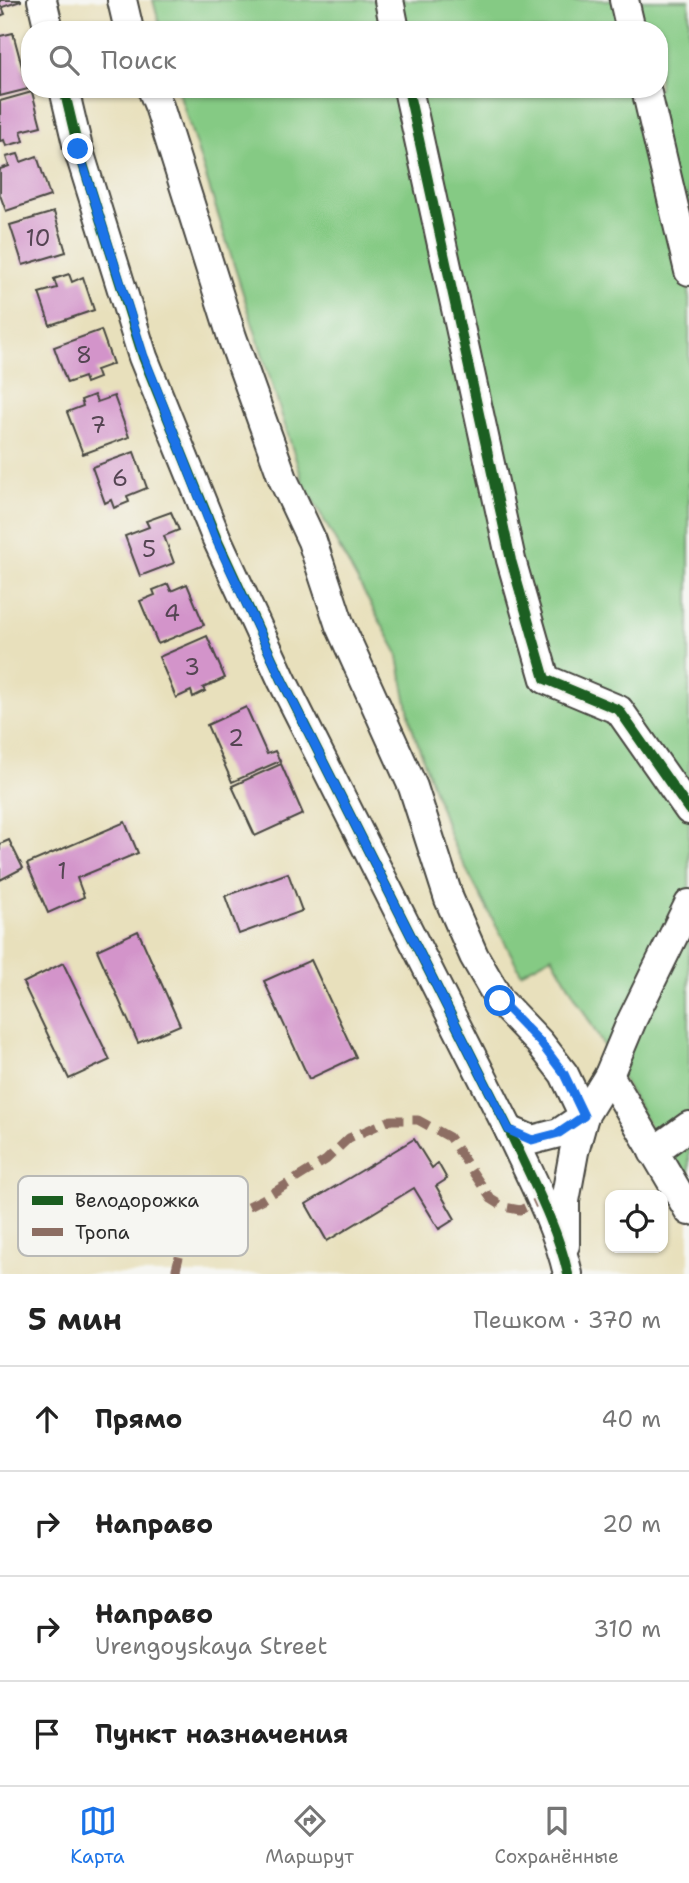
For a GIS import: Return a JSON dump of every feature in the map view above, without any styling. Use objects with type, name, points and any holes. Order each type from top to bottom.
[{"type":"street","points":[[42,0],[47,21]]},
{"type":"street","points":[[122,0],[127,21]]},
{"type":"street","points":[[389,0],[393,21]]},
{"type":"street","points":[[624,0],[629,21]]},
{"type":"street","points":[[66,98],[78,149],[144,357],[215,537],[282,680],[509,1130],[542,1200],[566,1268]]},
{"type":"street","points":[[155,98],[232,337],[283,479],[312,541],[340,626],[413,787],[449,899],[474,957],[500,1001],[540,1042],[564,1074],[584,1116]]},
{"type":"street","points":[[410,98],[511,560],[545,679],[619,710],[689,810]]},
{"type":"street","points":[[648,98],[689,271]]},
{"type":"street","points":[[566,1268],[565,1201],[584,1116],[609,1075],[632,1020],[689,904]]},
{"type":"street","points":[[609,1075],[653,1152],[687,1203]]},
{"type":"street","points":[[509,1130],[532,1140],[559,1133],[584,1116]]},
{"type":"street","points":[[653,1152],[689,1126]]},
{"type":"green space","points":[[153,0],[689,0],[689,1195],[552,956],[521,973],[453,844],[411,724],[397,652],[303,482],[181,98],[668,98],[668,21],[159,21]]},
{"type":"building","points":[[0,0],[21,1],[2,7],[5,14],[0,16]]},
{"type":"building","points":[[13,33],[21,63],[21,91],[0,96],[0,36]]},
{"type":"building","points":[[21,95],[21,98],[34,98],[41,126],[21,131],[24,141],[6,146],[4,140],[0,141],[0,101]]},
{"type":"building","points":[[18,154],[21,162],[37,156],[50,196],[6,211],[0,195],[0,169],[9,166],[6,157]]},
{"type":"building","points":[[54,212],[66,252],[23,265],[10,225]]},
{"type":"building","points":[[69,274],[72,282],[83,277],[94,310],[50,325],[39,293],[57,288],[54,279]]},
{"type":"building","points":[[101,330],[113,364],[96,370],[99,378],[86,383],[84,377],[67,383],[54,347]]},
{"type":"building","points":[[94,395],[97,402],[114,396],[129,437],[83,454],[67,412],[83,406],[81,400]]},
{"type":"building","points":[[134,452],[147,488],[127,496],[129,502],[114,508],[111,500],[105,503],[92,467]]},
{"type":"building","points":[[171,512],[179,530],[164,536],[174,563],[140,576],[125,536],[149,527],[146,521]]},
{"type":"building","points":[[168,584],[171,591],[187,584],[204,625],[158,644],[140,601],[155,595],[153,590]]},
{"type":"building","points":[[207,636],[225,678],[203,688],[205,691],[193,697],[191,691],[176,698],[159,657]]},
{"type":"building","points":[[246,707],[267,754],[275,751],[280,761],[232,782],[207,725]]},
{"type":"building","points":[[281,764],[303,814],[255,836],[232,786]]},
{"type":"building","points":[[125,822],[138,853],[77,878],[84,897],[48,913],[27,864]]},
{"type":"building","points":[[9,840],[23,868],[0,880],[0,844]]},
{"type":"building","points":[[288,873],[302,911],[239,934],[225,896]]},
{"type":"building","points":[[138,931],[180,1025],[138,1043],[97,950]]},
{"type":"building","points":[[311,960],[356,1057],[309,1079],[264,981]]},
{"type":"building","points":[[63,963],[110,1060],[69,1079],[23,983]]},
{"type":"building","points":[[414,1139],[432,1168],[438,1163],[447,1179],[436,1186],[455,1219],[439,1229],[414,1188],[327,1241],[306,1204]]},
{"type":"marked path","points":[[248,1206],[326,1160],[349,1138],[391,1120],[418,1120],[449,1137],[491,1199],[504,1207],[520,1210],[542,1200]]},
{"type":"marked path","points":[[177,1274],[179,1256]]},
{"type":"cycle path","points":[[66,98],[78,148],[143,357],[216,537],[282,680],[509,1130],[550,1219],[568,1274]]},
{"type":"cycle path","points":[[410,98],[511,560],[545,679],[619,710],[689,810]]},
{"type":"route","points":[[78,149],[144,357],[215,537],[282,680],[509,1130],[532,1140],[559,1133],[584,1116],[564,1074],[540,1042],[500,1001]]}]
